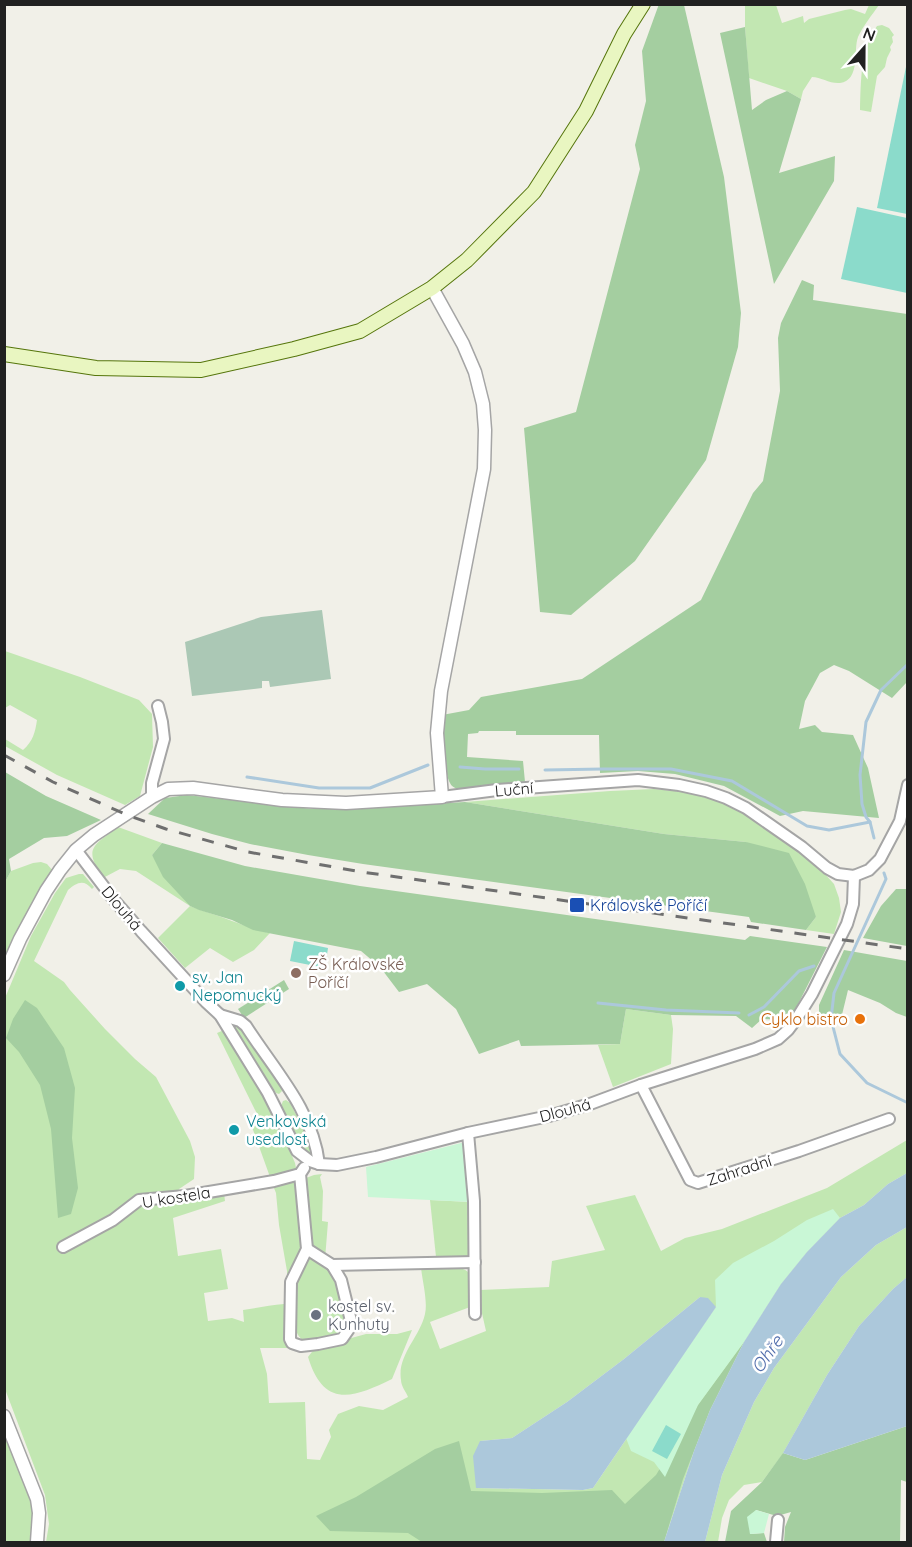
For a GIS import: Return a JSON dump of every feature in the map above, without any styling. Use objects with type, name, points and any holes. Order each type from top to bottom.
[{"type":"main road","points":[[4,354],[96,368],[201,370],[360,331],[432,288],[467,260],[534,192],[586,111],[624,34],[643,4]]},
{"type":"street","points":[[432,288],[464,344],[475,372],[483,404],[485,430],[484,470],[441,691],[437,733],[442,798]]},
{"type":"street","points":[[152,797],[152,783],[164,739],[158,706]]},
{"type":"street","name":"Luční","points":[[4,975],[46,891],[76,850],[94,835],[168,789],[193,788],[282,800],[346,803],[442,798],[497,790],[638,780],[679,785],[706,791],[747,808],[827,868],[838,874],[854,876]]},
{"type":"street","points":[[854,876],[869,870],[880,859],[900,821],[908,785]]},
{"type":"street","name":"Dlouhá","points":[[76,850],[134,923],[220,1015],[268,1093],[294,1147],[301,1156],[314,1162],[337,1165],[549,1116],[755,1049],[778,1039],[797,1018],[847,924],[854,896],[854,876]]},
{"type":"street","name":"Dlouhá","points":[[220,1015],[240,1021],[246,1026],[279,1073],[308,1120],[318,1150],[314,1162]]},
{"type":"street","name":"Zahradní","points":[[641,1085],[690,1180],[698,1183],[889,1119]]},
{"type":"street","points":[[468,1133],[474,1201],[475,1314]]},
{"type":"street","points":[[307,1249],[332,1265],[341,1280],[351,1321],[342,1339],[301,1346],[290,1339],[291,1282],[307,1249],[300,1174],[314,1162]]},
{"type":"street","name":"U kostela","points":[[63,1247],[113,1220],[140,1200],[184,1196],[274,1181],[300,1174]]},
{"type":"street","points":[[332,1265],[475,1262]]},
{"type":"street","points":[[4,1416],[37,1498],[39,1513],[37,1542]]},
{"type":"street","points":[[776,1542],[778,1521]]},
{"type":"green space","points":[[659,4],[684,5],[724,177],[741,313],[738,347],[706,460],[635,561],[571,615],[540,612],[524,428],[576,412],[640,169],[635,145],[646,101],[642,51]]},
{"type":"green space","points":[[745,5],[776,5],[782,23],[803,16],[804,23],[809,19],[851,9],[865,14],[869,5],[879,5],[858,37],[854,71],[847,81],[840,83],[812,77],[801,99],[787,91],[749,78]]},
{"type":"green space","points":[[882,25],[889,28],[894,35],[891,50],[885,67],[877,76],[871,112],[860,110],[864,56],[871,36],[877,26]]},
{"type":"green space","points":[[745,27],[752,110],[766,100],[787,91],[801,99],[779,173],[835,156],[834,181],[774,284],[720,33]]},
{"type":"green space","points":[[802,280],[814,285],[813,300],[907,314],[907,682],[892,698],[849,671],[834,665],[820,673],[805,701],[799,729],[815,725],[822,732],[853,735],[868,768],[879,818],[803,811],[780,816],[724,786],[675,774],[638,771],[600,773],[599,735],[516,735],[516,731],[479,731],[468,734],[467,757],[523,761],[525,782],[457,789],[450,783],[446,769],[442,715],[469,710],[481,697],[582,679],[701,600],[753,493],[763,481],[780,391],[778,338],[781,323]]},
{"type":"green space","points":[[322,610],[331,679],[270,687],[269,681],[262,681],[262,688],[192,696],[185,642],[261,617]]},
{"type":"green space","points":[[5,651],[139,700],[152,714],[153,747],[140,796],[125,805],[57,775],[5,746],[5,739],[23,750],[33,736],[37,720],[10,705],[5,708]]},
{"type":"green space","points":[[5,772],[46,796],[101,820],[67,836],[44,838],[9,859],[11,871],[5,882]]},
{"type":"green space","points":[[654,789],[684,792],[716,800],[743,812],[793,847],[834,884],[841,912],[834,934],[806,930],[816,917],[746,842],[664,834],[465,802]]},
{"type":"green space","points":[[187,795],[313,809],[465,802],[664,834],[746,842],[789,853],[805,884],[816,917],[806,930],[751,922],[749,917],[363,864],[250,844],[148,814],[165,798]]},
{"type":"green space","points":[[118,827],[162,843],[152,855],[190,906],[136,871],[120,869],[103,878],[92,854],[97,844]]},
{"type":"green space","points":[[162,843],[245,866],[360,886],[745,940],[750,936],[827,947],[790,1020],[762,1019],[752,1028],[736,1016],[671,1015],[626,1009],[620,1044],[521,1046],[519,1040],[479,1054],[456,1009],[427,984],[399,992],[380,967],[361,951],[253,930],[232,920],[190,906],[163,877],[152,855]]},
{"type":"green space","points":[[41,862],[47,864],[53,871],[5,963],[5,882],[11,871]]},
{"type":"green space","points":[[83,874],[94,887],[92,889],[80,883],[68,890],[34,961],[64,982],[105,1029],[156,1077],[190,1141],[195,1157],[194,1179],[179,1189],[174,1201],[224,1193],[225,1201],[173,1218],[178,1256],[221,1249],[228,1289],[204,1293],[208,1321],[232,1318],[244,1322],[243,1310],[284,1304],[287,1271],[276,1193],[272,1183],[296,1180],[304,1249],[291,1278],[289,1348],[260,1348],[267,1374],[269,1403],[305,1402],[307,1459],[320,1460],[331,1437],[329,1430],[338,1414],[359,1406],[383,1410],[408,1397],[402,1384],[401,1371],[402,1362],[419,1330],[426,1309],[421,1267],[456,1267],[468,1272],[471,1277],[470,1307],[430,1322],[440,1349],[486,1331],[479,1300],[480,1290],[549,1287],[552,1261],[605,1250],[586,1206],[635,1195],[661,1251],[685,1238],[722,1229],[827,1188],[907,1140],[907,1173],[888,1184],[864,1205],[840,1218],[807,1252],[781,1284],[744,1342],[710,1410],[664,1542],[46,1542],[49,1524],[45,1495],[5,1389],[5,998],[31,936],[66,878]],"holes":[[[700,1297],[716,1307],[593,1488],[583,1490],[476,1488],[480,1441],[512,1438],[567,1402]]]},
{"type":"green space","points":[[896,889],[907,889],[907,946],[863,938],[881,906]]},
{"type":"green space","points":[[190,906],[270,933],[254,950],[233,962],[210,948],[185,968],[158,938]]},
{"type":"green space","points":[[844,950],[907,961],[907,1017],[848,990],[840,1023],[819,1021],[819,1005]]},
{"type":"green space","points":[[284,980],[289,989],[244,1018],[238,1009]]},
{"type":"green space","points":[[25,1000],[37,1008],[64,1048],[75,1088],[72,1138],[78,1188],[71,1214],[58,1218],[51,1129],[40,1085],[19,1052],[6,1038],[13,1019]]},
{"type":"green space","points":[[626,1009],[671,1015],[673,1029],[671,1064],[613,1087],[598,1045],[620,1044]]},
{"type":"green space","points":[[235,1022],[245,1032],[281,1087],[282,1091],[279,1094],[276,1093],[239,1034],[230,1024]]},
{"type":"green space","points":[[224,1030],[272,1108],[295,1163],[295,1171],[270,1177],[252,1127],[261,1122],[217,1033]]},
{"type":"green space","points":[[286,1100],[290,1103],[311,1143],[313,1153],[311,1154],[305,1150],[290,1126],[281,1106]]},
{"type":"green space","points":[[465,1142],[471,1202],[368,1197],[366,1167]]},
{"type":"green space","points":[[322,1174],[320,1177],[323,1191],[322,1221],[328,1222],[325,1259],[313,1246],[305,1185],[306,1178]]},
{"type":"green space","points":[[430,1200],[471,1202],[470,1256],[436,1257]]},
{"type":"green space","points":[[833,1209],[840,1218],[807,1252],[781,1284],[744,1342],[698,1405],[665,1477],[654,1462],[631,1451],[626,1438],[716,1307],[715,1280],[733,1263],[807,1220]]},
{"type":"green space","points":[[907,1227],[907,1277],[859,1326],[827,1375],[782,1455],[762,1482],[744,1485],[729,1500],[722,1518],[718,1542],[705,1542],[722,1475],[754,1402],[774,1368],[841,1277],[876,1245]]},
{"type":"green space","points":[[309,1255],[330,1269],[337,1281],[349,1320],[342,1335],[323,1340],[305,1341],[296,1330],[293,1312],[295,1291],[298,1276]]},
{"type":"green space","points":[[412,1330],[392,1379],[365,1391],[341,1395],[331,1392],[322,1385],[308,1357],[315,1348],[366,1334],[397,1334]]},
{"type":"green space","points":[[744,1342],[710,1410],[683,1479],[664,1542],[422,1542],[408,1533],[330,1531],[316,1516],[356,1497],[435,1449],[459,1441],[471,1491],[542,1493],[612,1490],[625,1504],[656,1475],[698,1405]]},
{"type":"green space","points":[[907,1426],[907,1482],[901,1480],[900,1542],[784,1542],[785,1527],[791,1512],[777,1516],[756,1510],[750,1534],[764,1533],[767,1542],[725,1542],[731,1511],[762,1482],[783,1453],[805,1460]]},
{"type":"green space","points":[[4,1428],[31,1498],[33,1527],[30,1542],[5,1542]]},
{"type":"green space","points":[[756,1510],[769,1514],[764,1533],[750,1534],[747,1517]]},
{"type":"shaded area","points":[[907,62],[908,214],[877,208]]},
{"type":"shaded area","points":[[857,207],[907,218],[907,293],[841,279]]},
{"type":"shaded area","points":[[294,941],[328,948],[325,968],[290,961]]},
{"type":"shaded area","points":[[666,1425],[681,1434],[667,1459],[652,1451]]},
{"type":"water","name":"Ohře","points":[[907,1173],[907,1227],[876,1245],[841,1277],[774,1368],[754,1402],[722,1475],[705,1542],[664,1542],[710,1410],[744,1342],[781,1284],[807,1252],[840,1218],[864,1205],[888,1184]]},
{"type":"water","points":[[907,1277],[907,1426],[805,1460],[783,1453],[827,1375],[859,1326]]},
{"type":"water","points":[[700,1297],[708,1298],[716,1307],[593,1488],[583,1490],[476,1488],[473,1456],[480,1441],[512,1438],[567,1402]]},
{"type":"waterway","points":[[874,838],[862,804],[860,775],[866,722],[881,690],[908,664]]},
{"type":"waterway","points":[[247,777],[319,788],[370,788],[428,765]]},
{"type":"waterway","points":[[460,767],[519,769]]},
{"type":"waterway","points":[[545,770],[671,769],[732,781],[807,826],[829,830],[870,822]]},
{"type":"waterway","points":[[884,873],[886,879],[834,993],[831,1019],[840,1054],[867,1083],[908,1103]]},
{"type":"waterway","points":[[749,1015],[764,1007],[799,971],[814,966]]},
{"type":"waterway","points":[[598,1003],[666,1010],[739,1013]]},
{"type":"railway","points":[[4,755],[53,782],[127,815],[166,829],[248,852],[362,872],[908,949]]},
{"type":"place","name":"Královské Poříčí","points":[[577,905]]},
{"type":"place","name":"ZŠ Královské Poříčí","points":[[296,973]]},
{"type":"place","name":"sv. Jan Nepomucký","points":[[180,986]]},
{"type":"place","name":"Cyklo bistro","points":[[860,1019]]},
{"type":"place","name":"Venkovská usedlost","points":[[234,1130]]},
{"type":"place","name":"kostel sv. Kunhuty","points":[[316,1315]]}]
